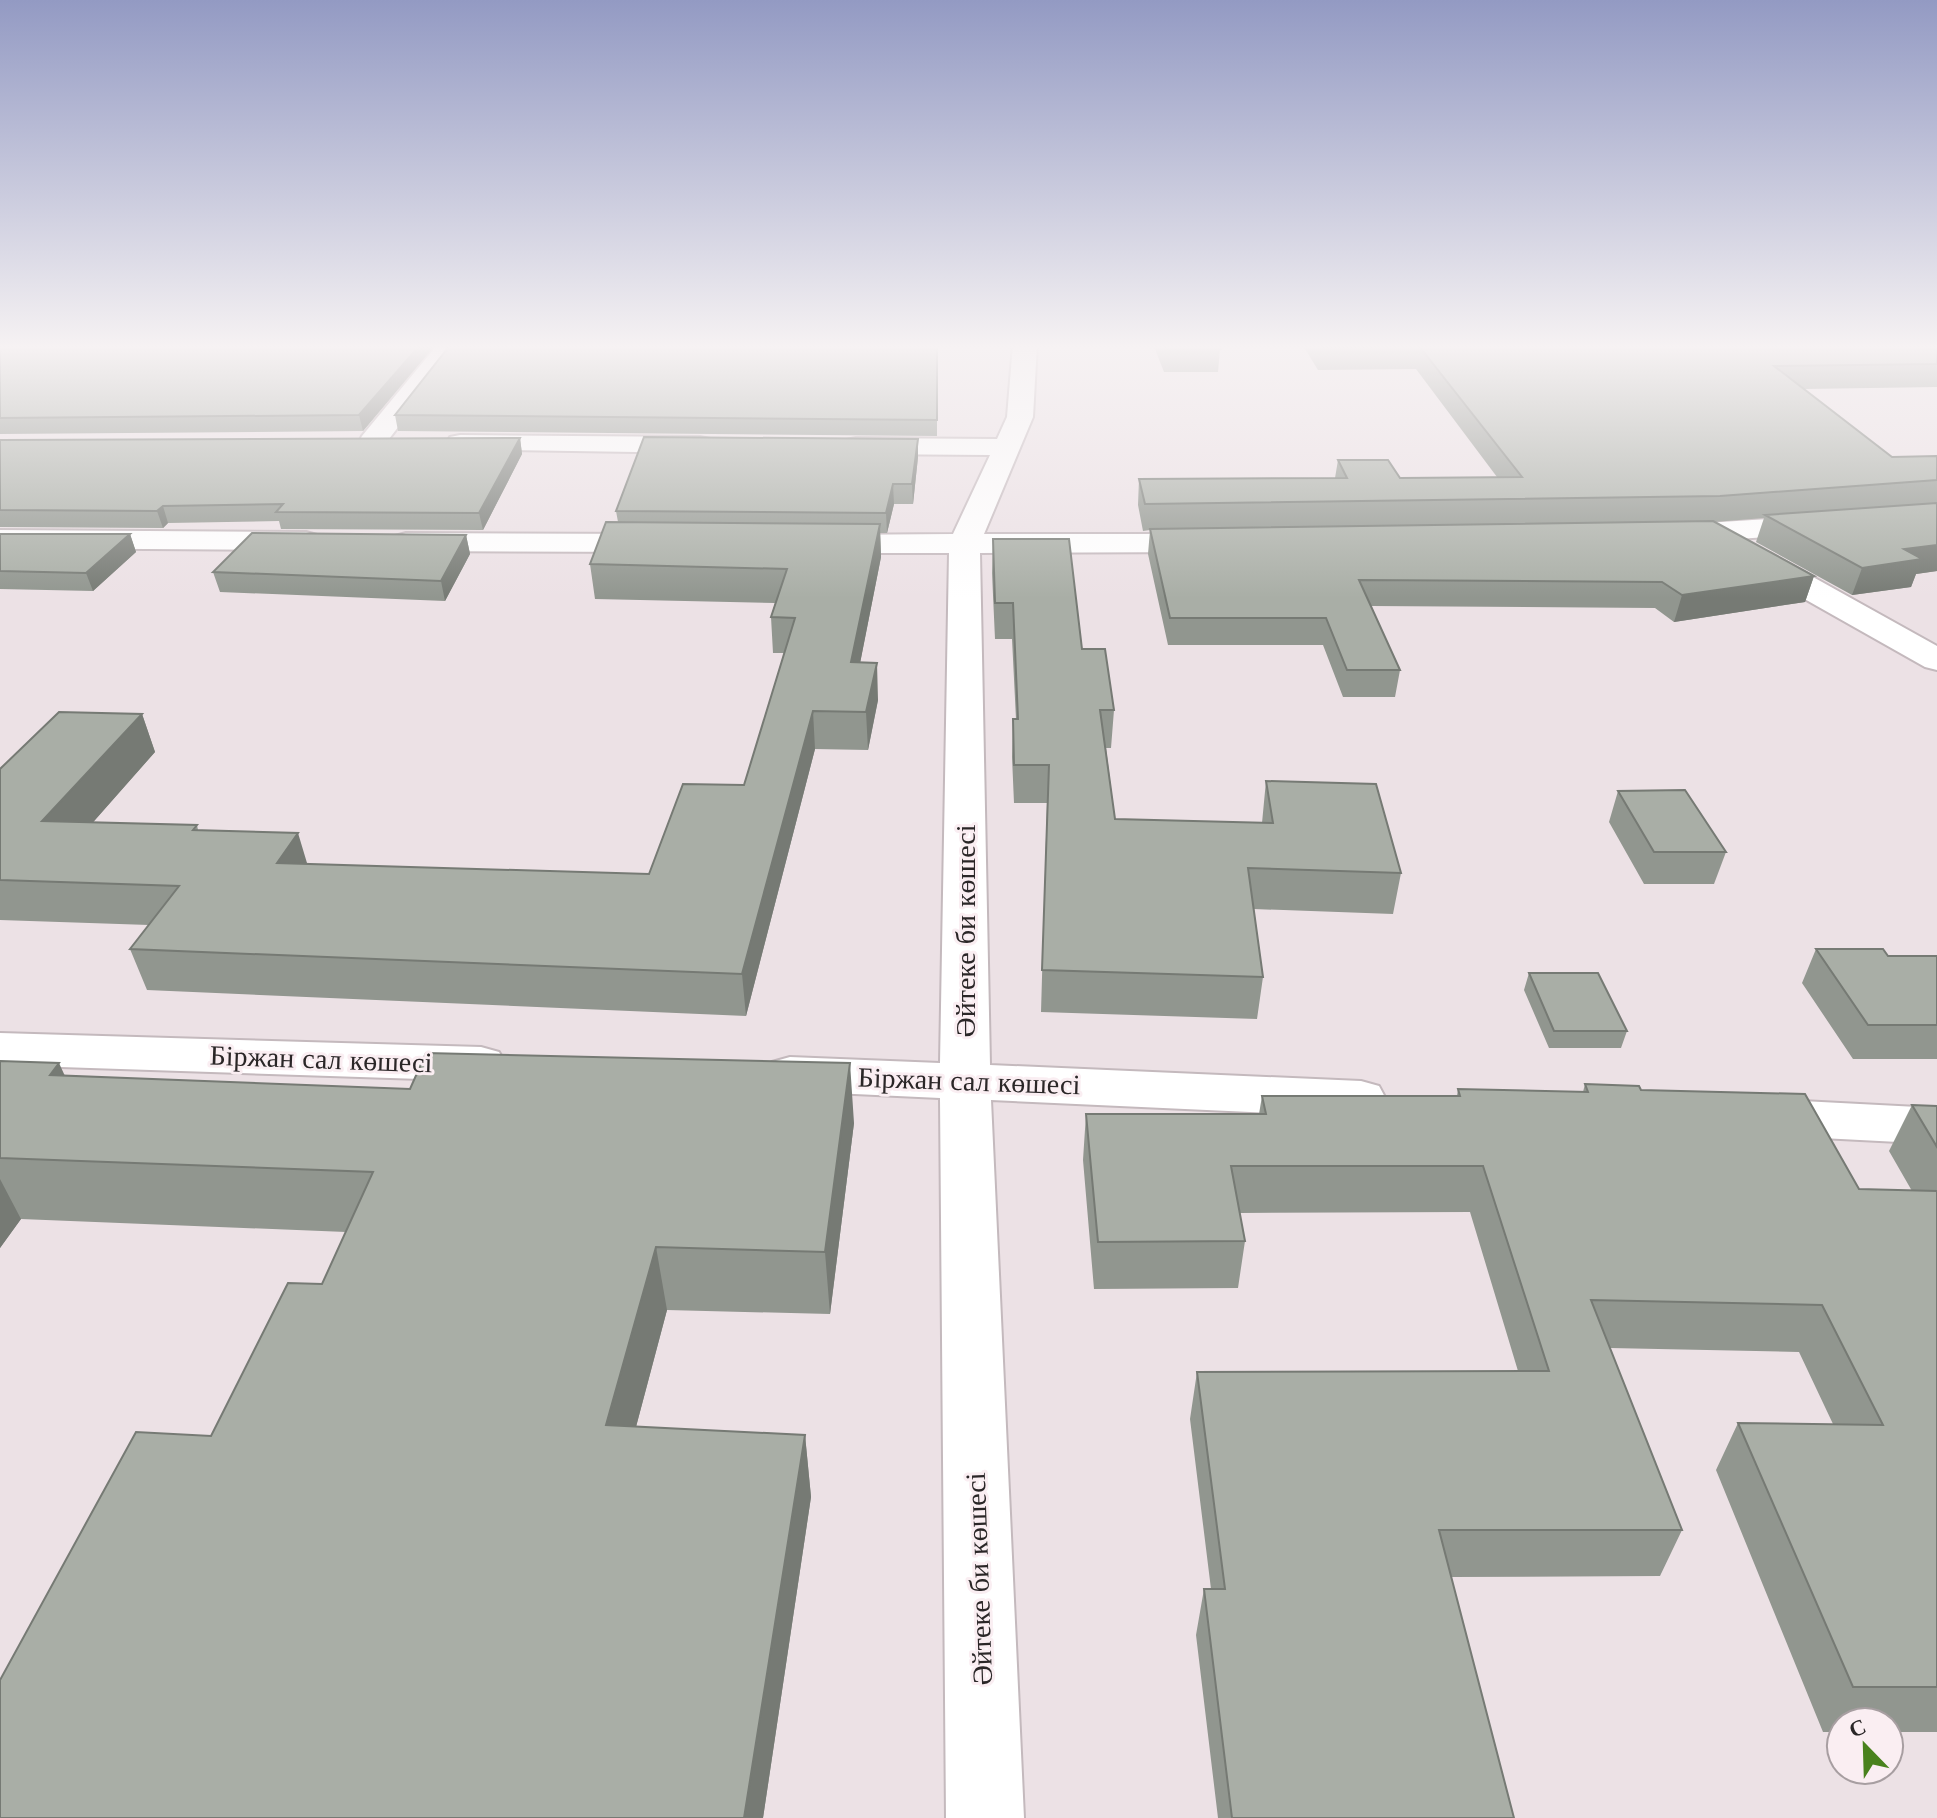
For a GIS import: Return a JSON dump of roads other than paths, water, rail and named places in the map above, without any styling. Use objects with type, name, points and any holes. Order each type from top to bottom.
[{"type":"street","points":[[372,442],[382,429]]},
{"type":"street","name":"Әйтеке би көшесі","points":[[985,1818],[965,1080],[964,545],[1014,429]]},
{"type":"street","points":[[341,442],[404,442]]},
{"type":"street","points":[[435,442],[721,445]]},
{"type":"street","points":[[832,446],[1006,447]]},
{"type":"street","points":[[1649,535],[1712,534],[1937,517]]},
{"type":"street","points":[[1712,534],[1937,660]]},
{"type":"street","points":[[0,539],[332,541]]},
{"type":"street","points":[[379,541],[680,543]]},
{"type":"street","points":[[790,544],[1242,542]]},
{"type":"street","name":"Біржан сал көшесі","points":[[0,1049],[522,1066]]},
{"type":"street","name":"Біржан сал көшесі","points":[[744,1073],[1411,1101]]},
{"type":"street","points":[[1714,1115],[1937,1126]]}]
